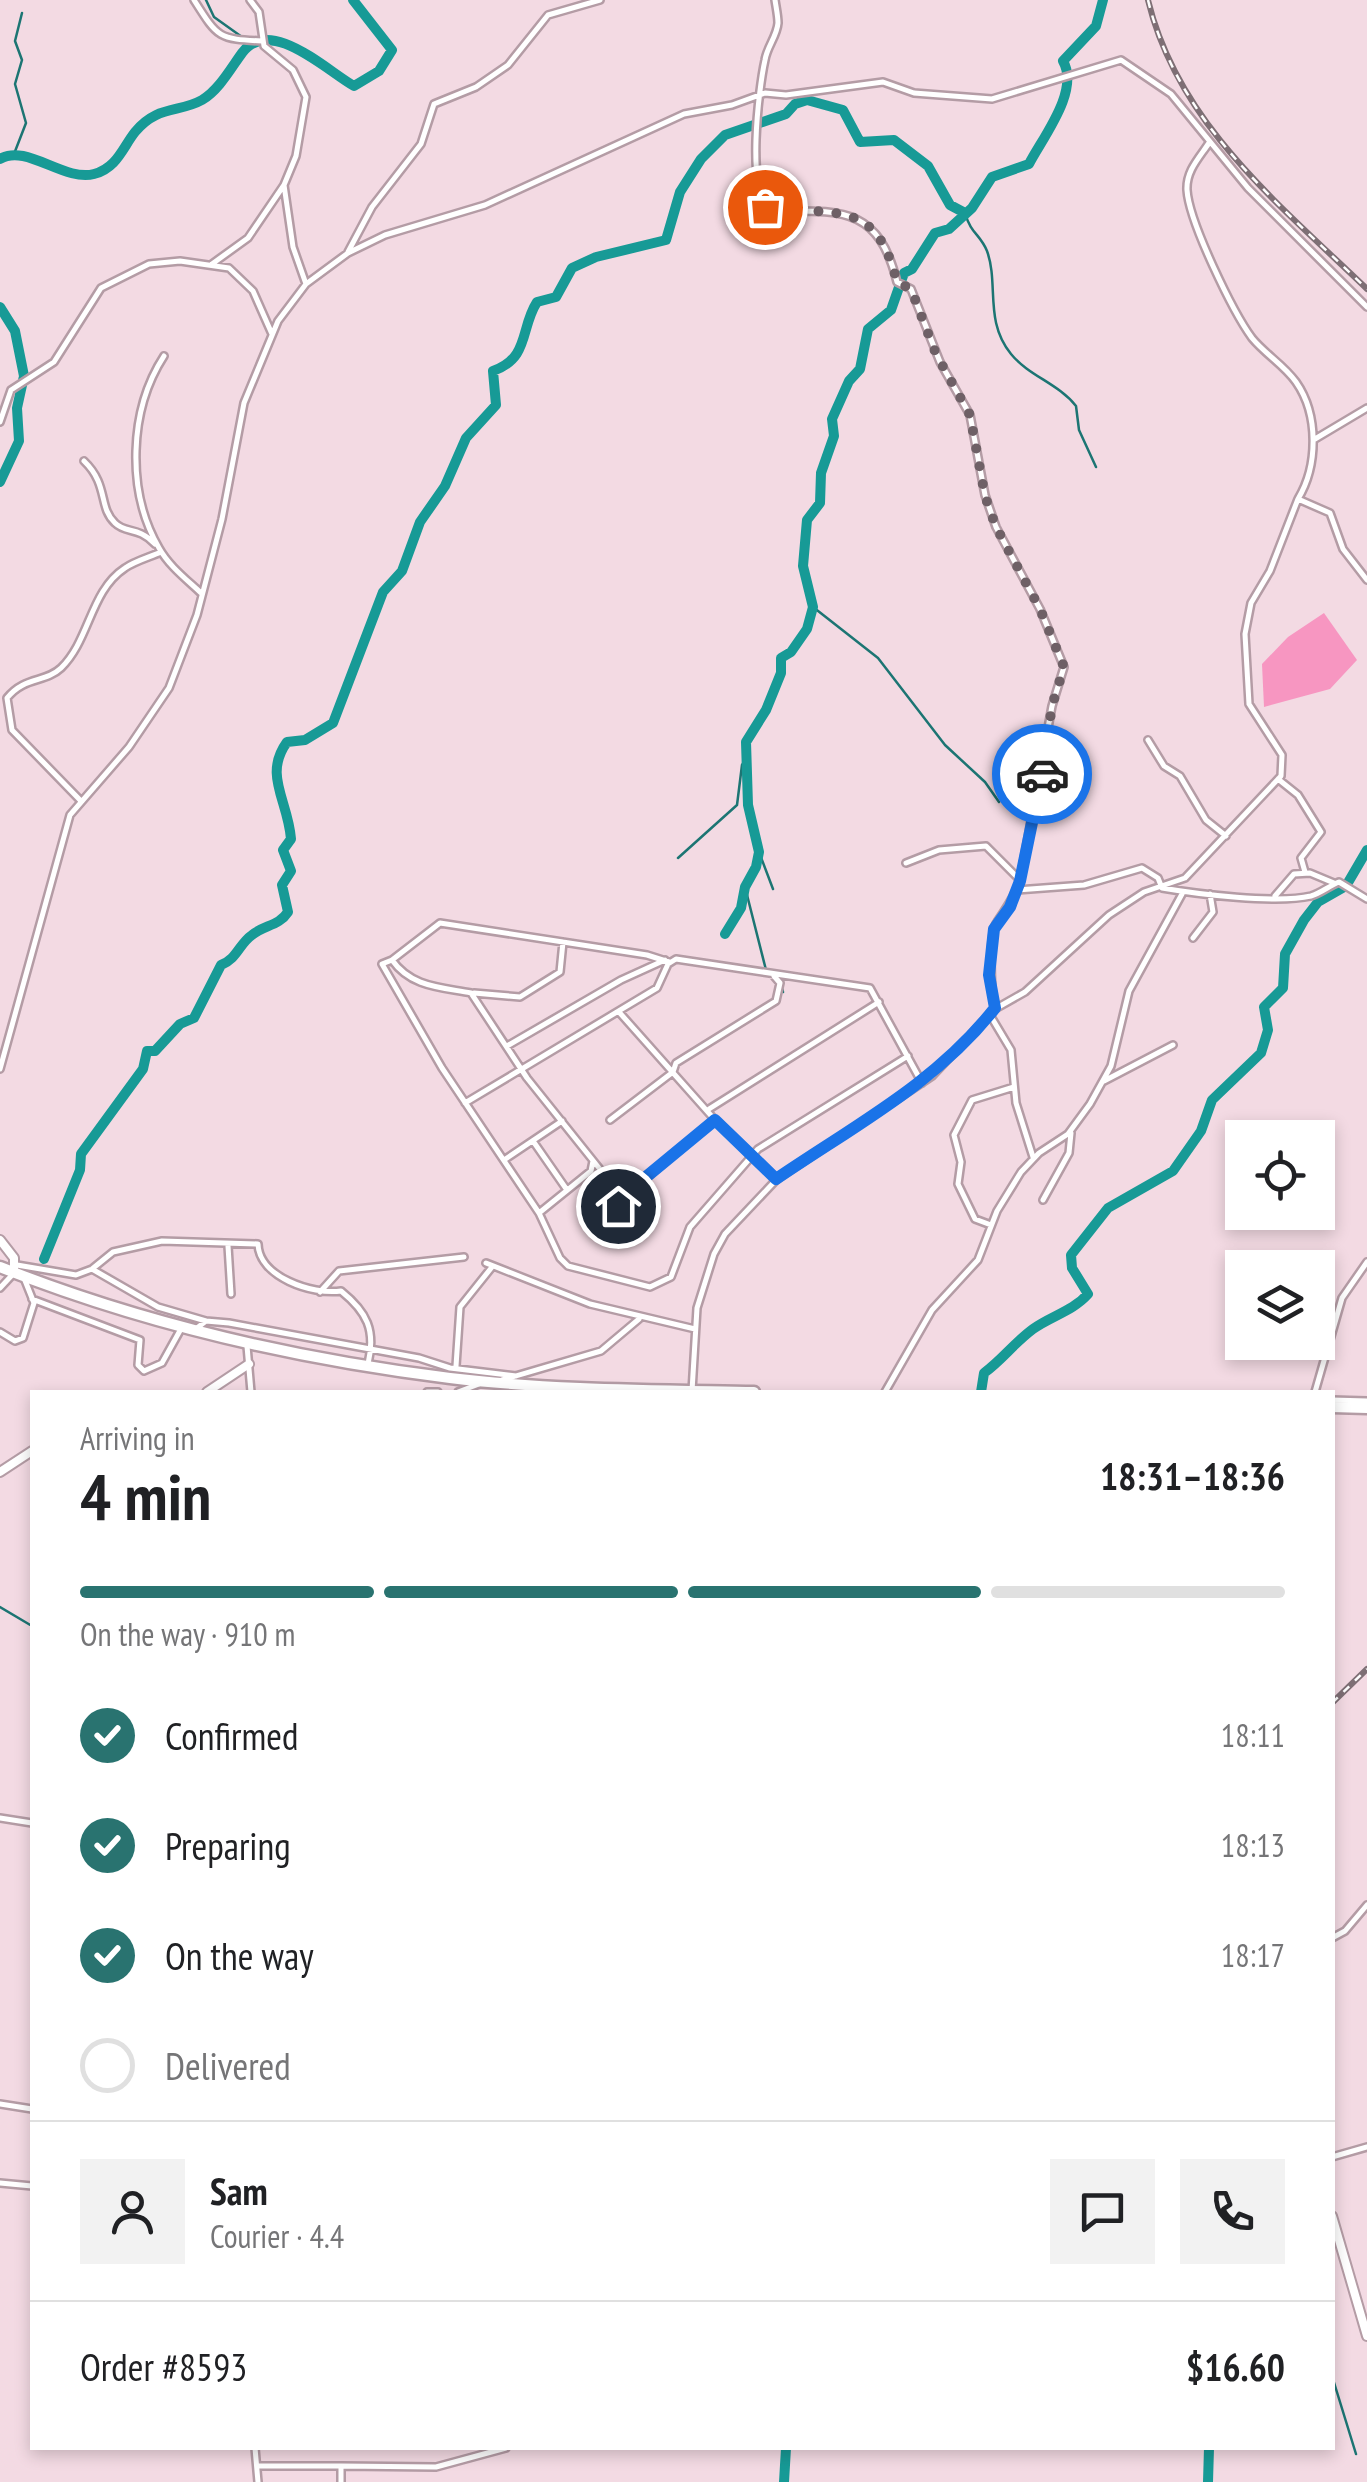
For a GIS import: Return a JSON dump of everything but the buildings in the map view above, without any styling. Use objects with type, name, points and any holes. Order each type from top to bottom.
[{"type":"highway","points":[[0,1267],[182,1327],[247,1344],[454,1379],[672,1390]]},
{"type":"highway","points":[[1335,1404],[1367,1404]]},
{"type":"street","points":[[194,0],[222,37],[235,42],[262,40]]},
{"type":"street","points":[[212,264],[248,238],[284,184],[297,149],[306,97],[293,70],[262,40],[259,12],[250,0]]},
{"type":"street","points":[[348,253],[372,207],[420,144],[432,107],[476,88],[508,66],[548,16],[600,0]]},
{"type":"street","points":[[775,0],[778,25],[766,56],[756,138],[763,203],[771,210],[854,216],[873,228],[884,242],[897,282],[911,289],[936,354],[970,415],[985,496],[996,527],[1040,609],[1064,667],[1052,706],[1020,881],[994,929],[989,975],[993,1012],[1011,1050],[1014,1087],[1033,1158]]},
{"type":"street","points":[[0,1069],[66,830],[80,800],[129,747],[160,705],[192,633],[222,519],[244,403],[272,334],[306,284],[348,253],[403,228],[485,205],[684,114],[759,95],[883,82],[914,93],[992,99],[1121,60],[1170,94],[1303,246],[1367,307]]},
{"type":"street","points":[[692,1390],[700,1294],[714,1254],[725,1234],[776,1179],[922,1084],[951,1060],[993,1012],[1038,980],[1109,915],[1144,892],[1185,878],[1226,836],[1257,796],[1278,779],[1284,766],[1282,755],[1247,697],[1244,634],[1248,610],[1270,570],[1311,473],[1313,442],[1297,383],[1246,328],[1222,285],[1187,194],[1189,173],[1209,143]]},
{"type":"street","points":[[284,184],[293,247],[306,284]]},
{"type":"street","points":[[0,422],[18,384],[30,381],[54,362],[101,288],[164,261],[230,268],[253,291],[272,334]]},
{"type":"street","points":[[159,549],[140,486],[136,429],[152,374],[164,356]]},
{"type":"street","points":[[1313,442],[1322,430],[1367,408]]},
{"type":"street","points":[[84,461],[101,480],[112,520],[120,528],[140,530],[201,593]]},
{"type":"street","points":[[1298,499],[1330,513],[1343,549],[1367,580]]},
{"type":"street","points":[[80,800],[12,730],[7,698],[25,681],[60,668],[81,638],[93,608],[121,570],[159,549]]},
{"type":"street","points":[[1148,740],[1164,766],[1180,776],[1206,820],[1226,836]]},
{"type":"street","points":[[1278,779],[1298,795],[1321,832],[1300,858],[1305,872]]},
{"type":"street","points":[[906,863],[939,850],[986,846],[1020,881]]},
{"type":"street","points":[[1017,890],[1084,886],[1142,868],[1158,878],[1162,888]]},
{"type":"street","points":[[1275,897],[1294,874],[1305,872],[1367,900]]},
{"type":"street","points":[[1162,888],[1182,894],[1275,897],[1312,895],[1334,883]]},
{"type":"street","points":[[886,1390],[932,1310],[978,1260],[991,1225],[1033,1158],[1072,1130],[1102,1082],[1129,992],[1182,894]]},
{"type":"street","points":[[1193,938],[1213,912],[1210,894]]},
{"type":"street","points":[[908,1056],[758,1148],[754,1158],[698,1216],[686,1236],[674,1272],[657,1287],[568,1266],[560,1258],[539,1213],[465,1103],[382,964],[437,923],[667,961],[700,962],[870,988],[880,1002],[908,1056],[922,1084]]},
{"type":"street","points":[[392,960],[402,975],[420,983],[520,997],[560,972],[564,942]]},
{"type":"street","points":[[465,1103],[662,984],[667,961]]},
{"type":"street","points":[[507,1046],[620,980],[667,961]]},
{"type":"street","points":[[610,1120],[673,1072],[676,1063],[776,1001],[780,982],[774,976]]},
{"type":"street","points":[[471,993],[522,1070],[615,1188],[618,1244]]},
{"type":"street","points":[[708,1110],[880,1002]]},
{"type":"street","points":[[619,1012],[715,1120],[776,1179]]},
{"type":"street","points":[[1102,1082],[1172,1045]]},
{"type":"street","points":[[991,1225],[976,1219],[962,1196],[954,1135],[972,1100],[1014,1087]]},
{"type":"street","points":[[504,1160],[562,1120]]},
{"type":"street","points":[[618,1206],[715,1120]]},
{"type":"street","points":[[1043,1200],[1069,1153],[1072,1130]]},
{"type":"street","points":[[533,1141],[567,1190]]},
{"type":"street","points":[[539,1213],[591,1171],[593,1158]]},
{"type":"street","points":[[591,1171],[606,1175]]},
{"type":"street","points":[[615,1188],[628,1194]]},
{"type":"street","points":[[0,1240],[34,1309],[23,1338],[15,1341],[0,1332]]},
{"type":"street","points":[[0,1288],[18,1271],[70,1274],[92,1269],[113,1252],[162,1241],[258,1244],[259,1255],[287,1284],[320,1292],[341,1291],[362,1308],[372,1331],[368,1366]]},
{"type":"street","points":[[228,1246],[231,1294]]},
{"type":"street","points":[[320,1292],[339,1271],[464,1257]]},
{"type":"street","points":[[1316,1390],[1342,1298],[1367,1262]]},
{"type":"street","points":[[454,1379],[460,1307],[489,1265],[640,1318],[695,1329]]},
{"type":"street","points":[[92,1269],[158,1307],[206,1322],[371,1349],[450,1368],[516,1376]]},
{"type":"street","points":[[32,1299],[140,1340],[138,1365],[144,1371],[162,1363],[182,1327]]},
{"type":"street","points":[[464,1390],[607,1348],[640,1318]]},
{"type":"street","points":[[196,1331],[206,1322]]},
{"type":"street","points":[[247,1344],[250,1390]]},
{"type":"street","points":[[210,1390],[249,1364]]},
{"type":"street","points":[[0,1472],[30,1452]]},
{"type":"street","points":[[0,1818],[30,1824]]},
{"type":"street","points":[[1335,1936],[1345,1931],[1367,1905]]},
{"type":"street","points":[[0,2104],[30,2109]]},
{"type":"street","points":[[1335,2156],[1367,2147]]},
{"type":"street","points":[[0,2183],[30,2186]]},
{"type":"street","points":[[1335,2226],[1367,2336]]},
{"type":"street","points":[[254,2450],[258,2482]]},
{"type":"street","points":[[258,2466],[436,2467],[499,2450]]},
{"type":"street","points":[[341,2466],[341,2482]]},
{"type":"shaded area","points":[[1324,613],[1357,660],[1330,689],[1264,707],[1262,664],[1288,637]]},
{"type":"waterway","points":[[206,0],[214,17],[242,37]]},
{"type":"waterway","points":[[0,159],[21,156],[82,175],[102,171],[114,162],[143,123],[160,113],[202,100],[219,85],[242,53],[254,43],[268,40],[298,50],[354,86],[379,71],[392,50],[353,0]]},
{"type":"waterway","points":[[725,934],[741,908],[759,852],[748,805],[746,742],[766,710],[781,673],[781,658],[791,652],[807,629],[813,607],[803,566],[807,520],[820,503],[821,473],[834,436],[832,419],[849,381],[860,369],[868,329],[891,310],[904,273],[912,269],[935,233],[949,229],[972,208],[992,177],[1029,164],[1063,100],[1067,86],[1063,61],[1096,26],[1103,0]]},
{"type":"waterway","points":[[14,154],[26,123],[15,84],[22,60],[15,41],[22,13]]},
{"type":"waterway","points":[[44,1259],[80,1170],[81,1154],[143,1069],[147,1051],[155,1051],[180,1024],[194,1018],[221,965],[252,935],[288,912],[282,885],[291,871],[283,850],[291,839],[277,777],[280,754],[287,742],[305,740],[333,723],[383,592],[402,571],[420,522],[445,486],[466,438],[496,405],[493,371],[519,350],[537,302],[556,297],[572,268],[596,257],[666,240],[680,192],[701,159],[725,135],[786,114],[795,104],[807,100],[843,110],[860,142],[894,140],[928,166],[950,205],[965,213]]},
{"type":"waterway","points":[[965,213],[987,251],[995,316],[1003,341],[1018,362],[1076,406],[1079,430],[1096,467]]},
{"type":"waterway","points":[[0,307],[15,331],[24,376],[17,408],[19,441],[0,482]]},
{"type":"waterway","points":[[813,607],[878,658],[945,745],[985,782],[999,802]]},
{"type":"waterway","points":[[678,858],[737,805],[742,765],[747,757]]},
{"type":"waterway","points":[[981,1390],[984,1373],[1020,1340],[1088,1294],[1072,1268],[1071,1255],[1108,1208],[1173,1171],[1201,1131],[1212,1100],[1261,1053],[1268,1030],[1264,1007],[1283,988],[1285,954],[1318,902],[1346,886],[1367,850]]},
{"type":"waterway","points":[[759,852],[773,889]]},
{"type":"waterway","points":[[745,887],[766,970]]},
{"type":"waterway","points":[[780,980],[783,992]]},
{"type":"waterway","points":[[0,1607],[30,1625]]},
{"type":"waterway","points":[[1335,2386],[1356,2454]]},
{"type":"waterway","points":[[784,2482],[786,2450]]},
{"type":"waterway","points":[[1208,2482],[1209,2450]]},
{"type":"railway","points":[[1148,0],[1162,45],[1207,124],[1267,193],[1367,289]]},
{"type":"railway","points":[[1335,1700],[1367,1669]]},
{"type":"way so far","points":[[765,207],[842,213],[864,221],[884,242],[897,282],[911,289],[928,324],[936,354],[970,415],[985,496],[996,527],[1040,609],[1064,667],[1052,706],[1042,774]]},
{"type":"route","points":[[618,1206],[623,1196],[715,1120],[776,1179],[907,1095],[951,1060],[995,1008],[989,975],[995,924],[1007,913],[1020,881],[1042,774]]}]
